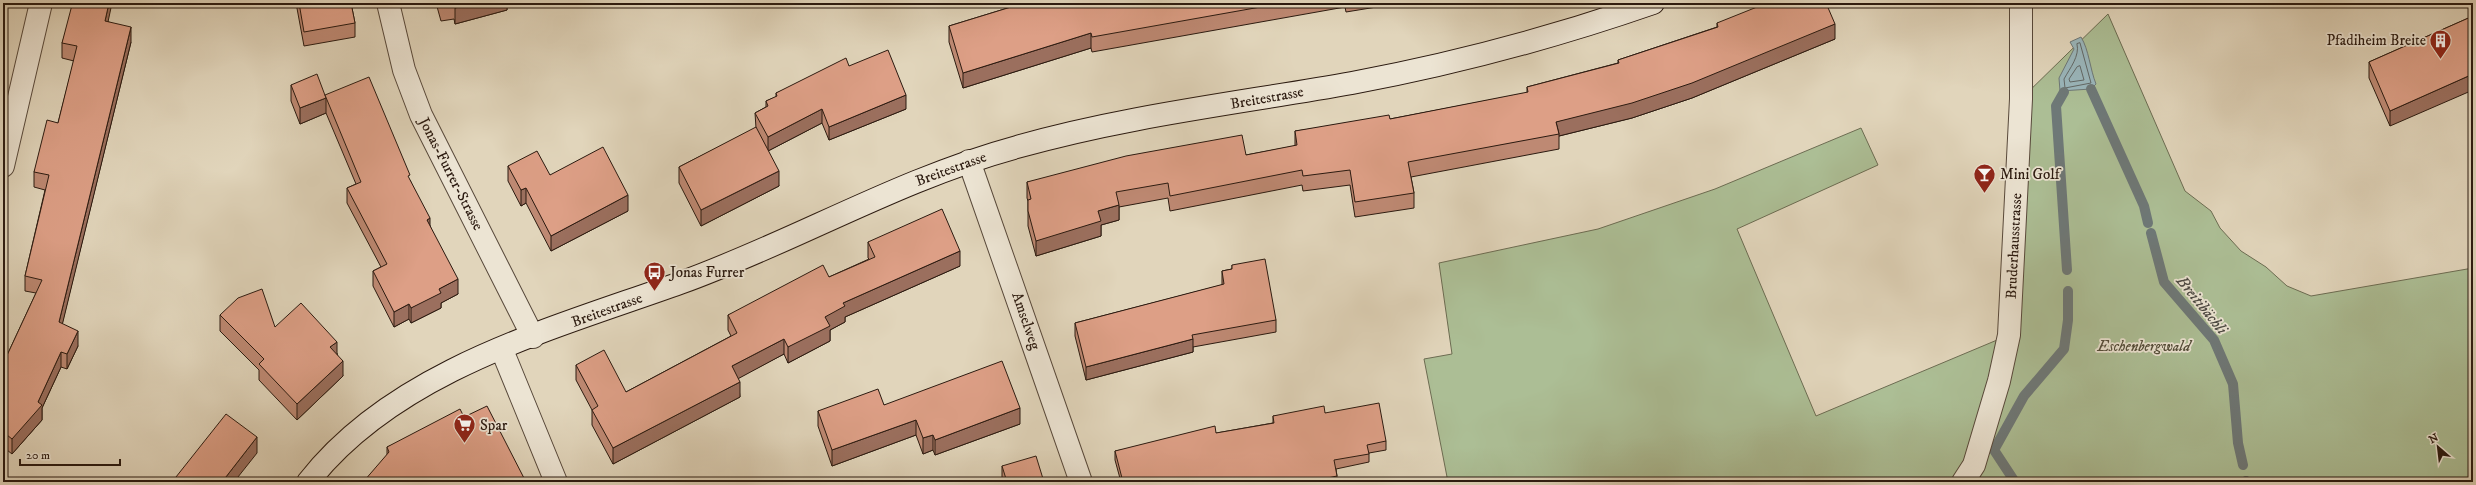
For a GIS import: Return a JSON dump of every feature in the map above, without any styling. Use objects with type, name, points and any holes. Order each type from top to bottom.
[{"type":"street","points":[[3,166],[41,3]]},
{"type":"street","name":"Jonas-Furrer-Strasse","points":[[388,3],[404,70],[421,116],[533,337]]},
{"type":"street","name":"Breitestrasse","points":[[308,482],[332,454],[380,412],[428,383],[533,337],[716,270],[906,185],[969,161],[1088,129],[1356,82],[1501,50],[1574,30],[1653,3]]},
{"type":"street","name":"Bruderhausstrasse","points":[[1963,482],[1974,465],[1999,381],[2009,335],[2021,99],[2022,3]]},
{"type":"street","name":"Amselweg","points":[[969,161],[1082,482]]},
{"type":"street","points":[[502,350],[556,482]]},
{"type":"green space","name":"Eschenbergwald","points":[[2108,14],[2185,191],[2211,211],[2220,228],[2241,251],[2266,267],[2287,286],[2311,296],[2473,268],[2473,482],[1448,482],[1424,359],[1452,354],[1439,263],[1598,229],[1715,189],[1861,128],[1878,165],[1737,229],[1816,416],[2009,335],[2021,99]]},
{"type":"water","points":[[2081,37],[2086,48],[2096,84],[2091,89],[2060,91],[2059,78],[2074,49],[2070,42]]},
{"type":"building","points":[[75,3],[109,3],[105,21],[131,27],[59,322],[78,331],[67,354],[61,352],[38,402],[42,405],[12,439],[7,435],[3,440],[3,364],[42,280],[25,276],[49,175],[34,172],[47,120],[58,123],[77,46],[62,43],[72,5],[75,6]]},
{"type":"building","points":[[299,3],[351,3],[355,23],[304,32]]},
{"type":"building","points":[[440,3],[454,3],[441,6]]},
{"type":"building","points":[[454,3],[474,3],[455,8]]},
{"type":"building","points":[[1024,3],[1283,3],[1092,37],[1091,33],[963,73],[949,26]]},
{"type":"building","points":[[1767,3],[1826,3],[1835,24],[1692,83],[1632,103],[1556,122],[1559,134],[1408,162],[1414,193],[1355,202],[1350,170],[1303,176],[1302,170],[1170,196],[1168,183],[1116,192],[1119,205],[1098,211],[1101,221],[1036,241],[1028,211],[1028,200],[1031,199],[1027,182],[1126,156],[1242,135],[1246,155],[1297,145],[1295,131],[1389,115],[1390,119],[1528,92],[1527,87],[1619,63],[1618,60],[1718,27],[1717,23]]},
{"type":"building","name":"Pfadiheim Breite","points":[[2473,16],[2473,74],[2390,111],[2369,62]]},
{"type":"building","points":[[888,50],[906,95],[829,127],[822,109],[768,137],[755,113],[768,106],[766,101],[777,96],[776,93],[846,58],[849,66]]},
{"type":"building","points":[[317,74],[326,98],[300,108],[291,85]]},
{"type":"building","points":[[369,77],[410,175],[408,176],[430,218],[427,220],[458,279],[439,289],[441,293],[411,308],[409,304],[394,312],[373,271],[387,264],[347,188],[361,182],[325,95]]},
{"type":"building","points":[[756,127],[779,171],[701,210],[679,167]]},
{"type":"building","points":[[603,147],[628,195],[551,236],[526,188],[521,190],[508,166],[537,151],[550,175]]},
{"type":"building","points":[[942,209],[960,251],[843,303],[845,306],[825,317],[830,326],[788,347],[784,339],[732,366],[740,382],[613,448],[592,410],[598,406],[576,365],[604,350],[626,392],[737,333],[728,315],[823,265],[829,277],[875,257],[868,242]]},
{"type":"building","points":[[1265,259],[1276,320],[1192,335],[1193,339],[1086,367],[1075,323],[1224,284],[1222,271],[1232,269],[1232,265]]},
{"type":"building","points":[[262,289],[275,327],[301,303],[337,342],[330,347],[343,361],[297,404],[259,364],[264,359],[220,315],[238,298]]},
{"type":"building","points":[[1002,361],[1020,408],[935,440],[933,435],[923,438],[916,420],[832,450],[818,411],[878,389],[884,405]]},
{"type":"building","points":[[1379,403],[1386,441],[1367,445],[1369,454],[1334,460],[1337,476],[1309,482],[1299,482],[1298,480],[1286,482],[1123,482],[1115,451],[1215,426],[1216,433],[1274,423],[1273,416],[1324,406],[1325,413]]},
{"type":"building","name":"Spar","points":[[487,406],[526,482],[364,482],[389,452],[387,447],[460,409],[464,417]]},
{"type":"building","points":[[226,414],[257,437],[222,482],[172,482]]},
{"type":"building","points":[[1036,456],[1044,482],[1007,482],[1002,466]]},
{"type":"waterway","name":"Breitibächli","points":[[2091,89],[2144,206],[2148,223]]},
{"type":"waterway","points":[[2064,92],[2056,106],[2067,270]]},
{"type":"waterway","name":"Breitibächli","points":[[2151,233],[2164,282],[2214,340],[2233,384],[2238,443],[2243,465]]},
{"type":"waterway","points":[[2015,482],[1994,450],[2024,396],[2064,349],[2068,320],[2068,291]]},
{"type":"place","name":"Pfadiheim Breite","points":[[2441,60]]},
{"type":"place","name":"Mini Golf","points":[[1985,194]]},
{"type":"place","name":"Jonas Furrer","points":[[654,292]]},
{"type":"place","name":"Spar","points":[[465,444]]}]
